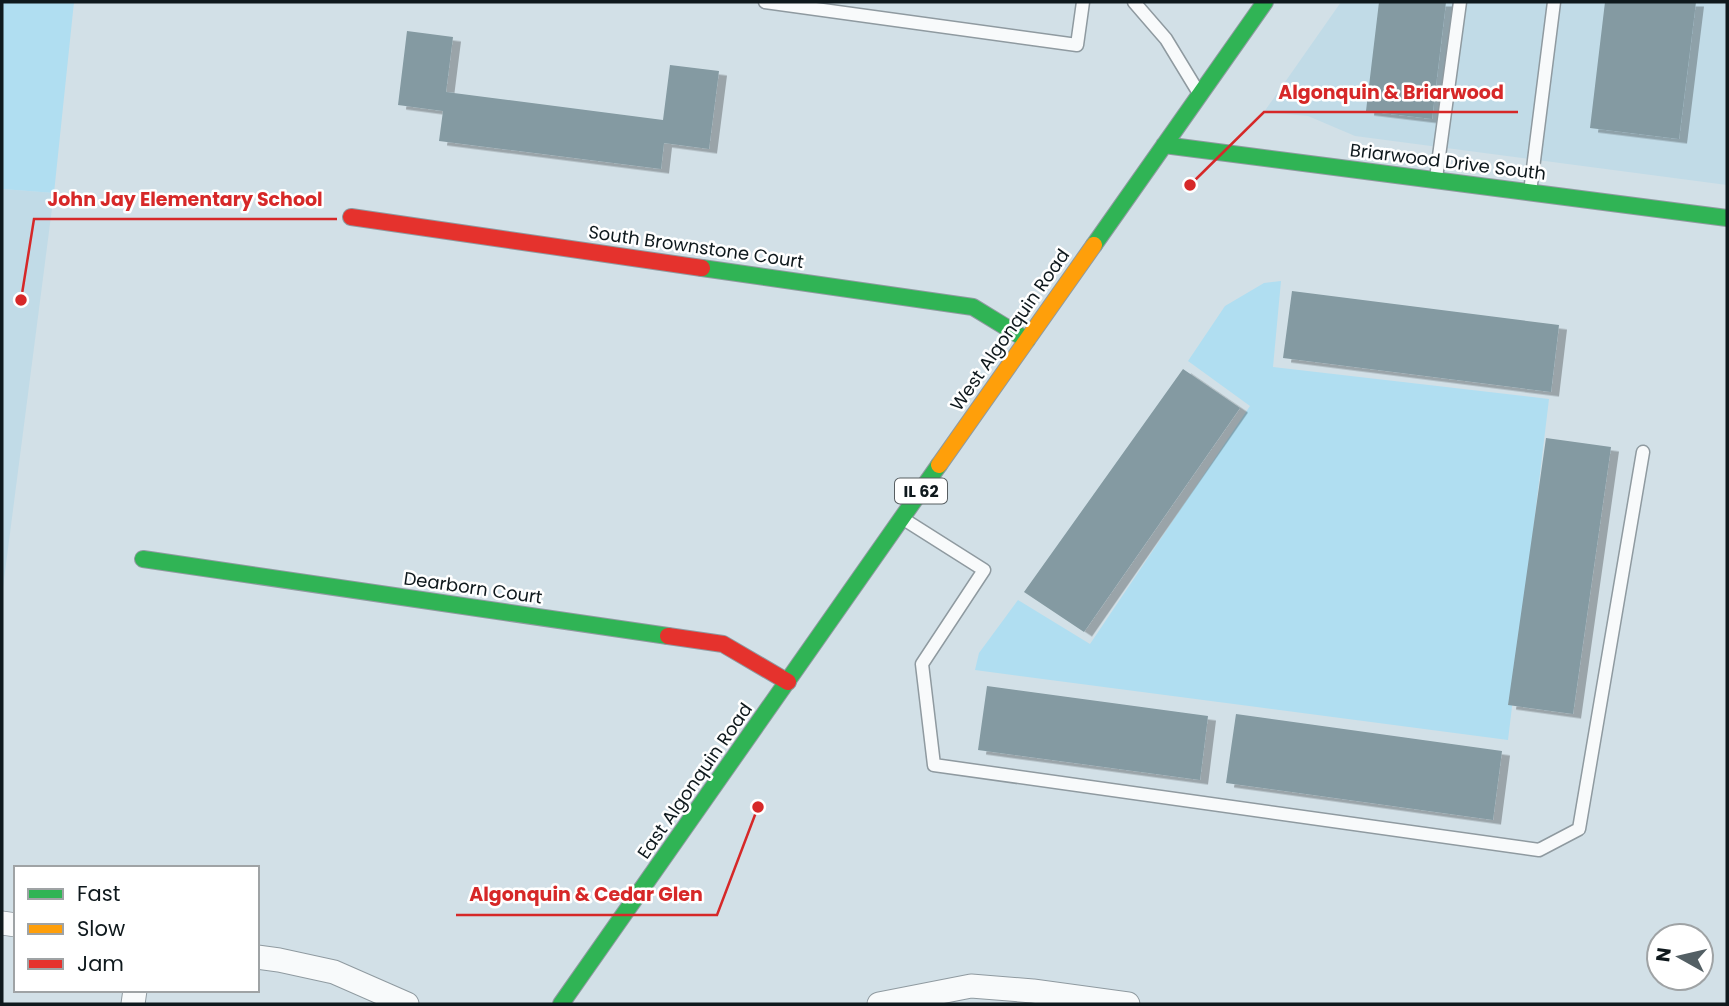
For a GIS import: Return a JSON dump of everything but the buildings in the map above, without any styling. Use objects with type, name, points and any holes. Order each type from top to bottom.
[{"type":"street","name":"West Algonquin Road","points":[[788,682],[1265,2]]},
{"type":"street","name":"Briarwood Drive South","points":[[1164,145],[1727,218]]},
{"type":"street","name":"South Brownstone Court","points":[[351,217],[972,307],[1027,340]]},
{"type":"street","name":"Dearborn Court","points":[[143,559],[723,644],[788,682]]},
{"type":"street","name":"East Algonquin Road","points":[[561,1004],[788,682]]},
{"type":"street","points":[[259,957],[334,972],[407,1004]]},
{"type":"street","points":[[879,1004],[971,986],[1034,990],[1128,1004]]},
{"type":"lane","points":[[765,2],[1077,45],[1083,2]]},
{"type":"lane","points":[[1134,2],[1166,39],[1199,94]]},
{"type":"lane","points":[[1436,180],[1460,2]]},
{"type":"lane","points":[[1530,192],[1554,2]]},
{"type":"lane","points":[[902,518],[984,570],[922,664],[934,765],[1539,850],[1579,829],[1643,452]]},
{"type":"shaded area","points":[[2,2],[74,2],[54,193],[2,189]]},
{"type":"shaded area","points":[[1341,2],[1727,2],[1727,185],[1355,136],[1308,116],[1264,112]]},
{"type":"shaded area","points":[[2,189],[54,193],[2,595]]},
{"type":"shaded area","points":[[1281,281],[1273,367],[1549,399],[1508,740],[975,670],[979,653],[1018,600],[1090,644],[1250,406],[1188,361],[1225,306],[1264,283]]},
{"type":"traffic: fast","points":[[1094,245],[1265,2]]},
{"type":"traffic: fast","points":[[1164,145],[1727,218]]},
{"type":"traffic: fast","points":[[702,268],[973,307],[1027,340]]},
{"type":"traffic: fast","points":[[561,1004],[939,465]]},
{"type":"traffic: fast","points":[[143,559],[668,636]]},
{"type":"traffic: slow","points":[[939,465],[1094,245]]},
{"type":"traffic: jam","points":[[351,217],[702,268]]},
{"type":"traffic: jam","points":[[668,636],[723,644],[788,682]]},
{"type":"place","name":"Algonquin & Briarwood","points":[[1190,185]]},
{"type":"place","name":"John Jay Elementary School","points":[[21,300]]},
{"type":"place","name":"Algonquin & Cedar Glen","points":[[758,807]]}]
